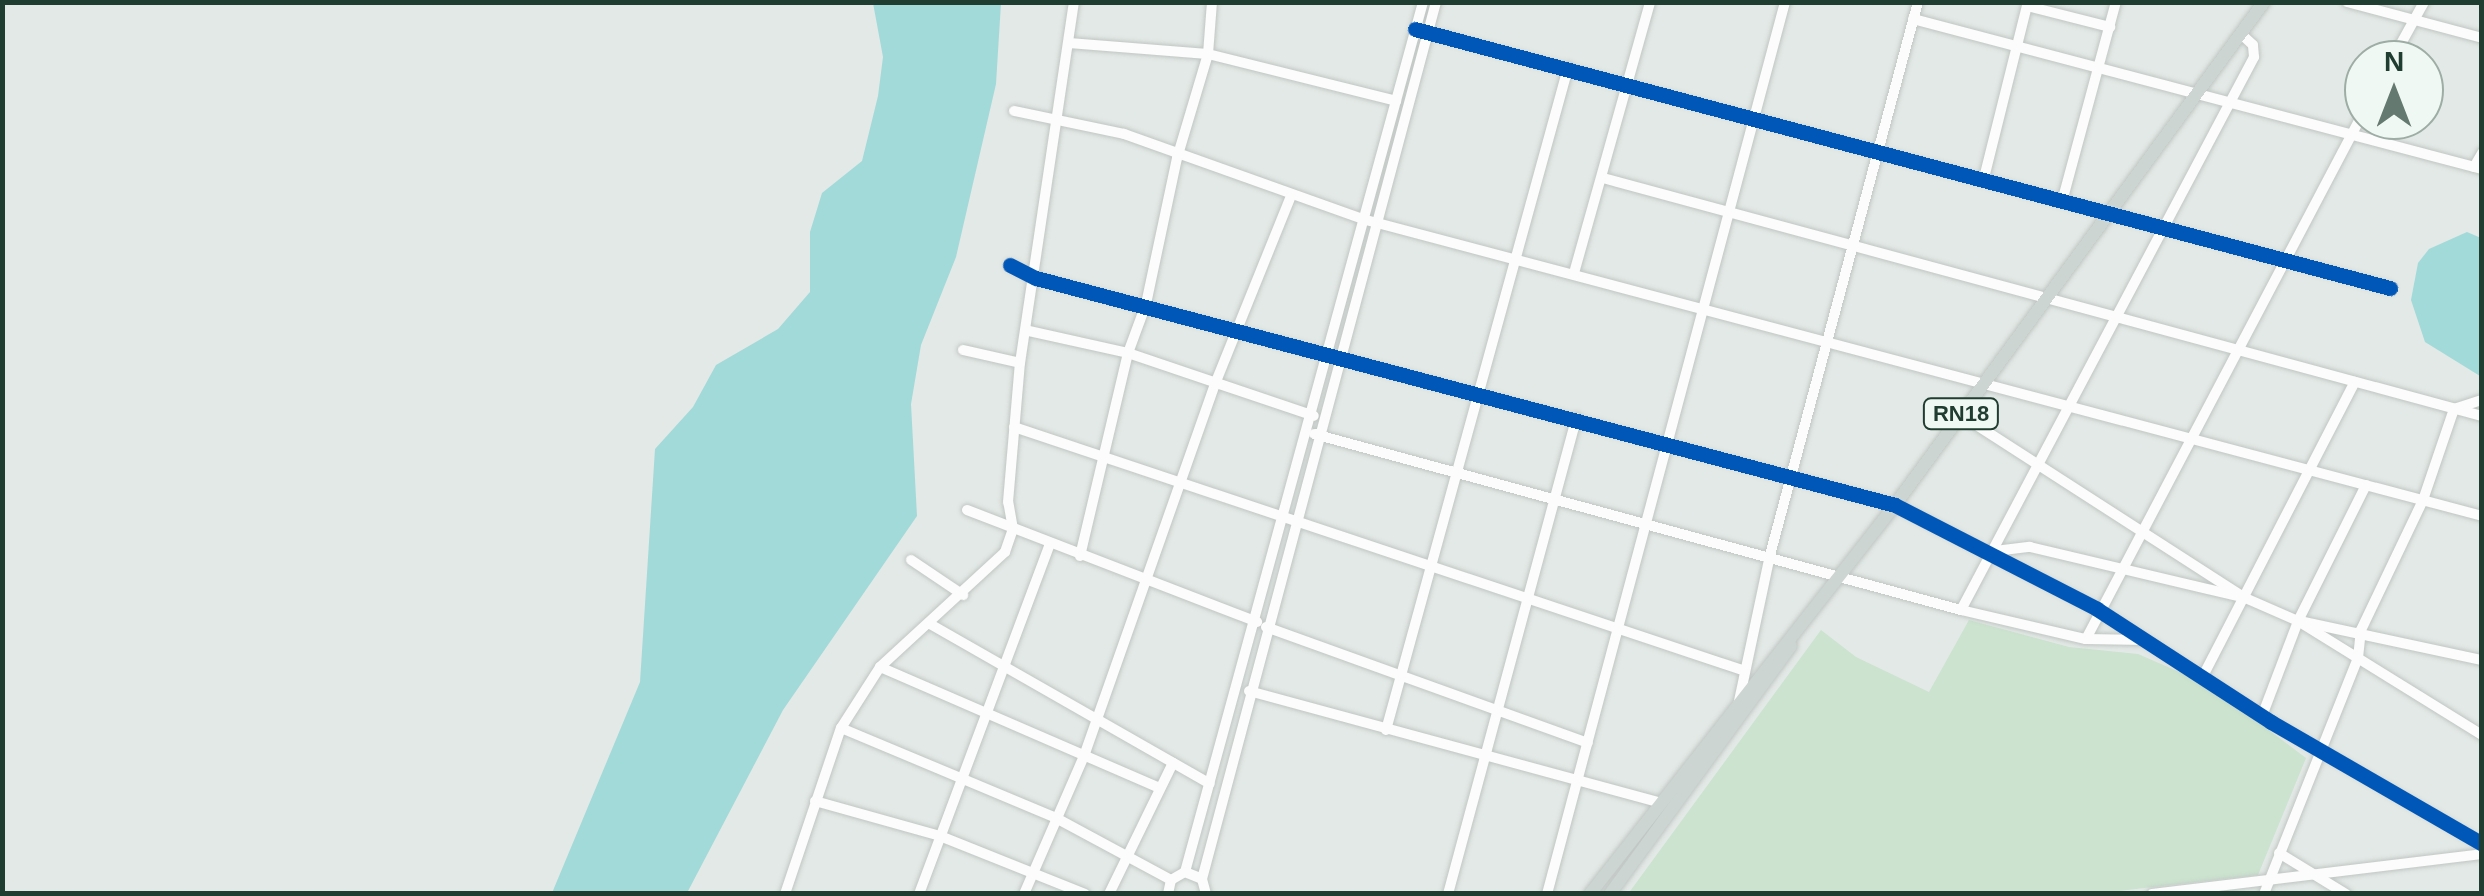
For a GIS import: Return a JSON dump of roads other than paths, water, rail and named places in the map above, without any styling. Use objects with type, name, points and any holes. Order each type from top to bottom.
[{"type":"main road","name":"RN18","points":[[1590,894],[1895,504],[2264,2]]},
{"type":"main road","name":"RN18","points":[[1610,894],[1840,572]]},
{"type":"street","points":[[785,894],[842,728],[880,667],[963,595],[1005,552],[1013,529],[1014,427],[1020,362],[1029,331],[1074,2]]},
{"type":"street","points":[[1080,556],[1128,354],[1146,304],[1176,158],[1208,54],[1212,2]]},
{"type":"street","points":[[1371,221],[1422,2]]},
{"type":"street","points":[[1206,894],[1202,880],[1262,624],[1371,221],[1436,2]]},
{"type":"street","points":[[1574,273],[1650,2]]},
{"type":"street","points":[[1547,894],[1785,2]]},
{"type":"street","points":[[1739,701],[1742,670],[1770,555],[1918,2]]},
{"type":"street","points":[[2062,198],[2116,2]]},
{"type":"street","points":[[2346,2],[2482,38]]},
{"type":"street","points":[[2404,40],[2424,2]]},
{"type":"street","points":[[1984,178],[2028,4],[2110,28]]},
{"type":"street","points":[[1913,19],[2344,138]]},
{"type":"street","points":[[1416,29],[1628,82],[2390,288]]},
{"type":"street","points":[[1961,610],[2168,226],[2255,54],[2241,34]]},
{"type":"street","points":[[1069,43],[1208,54],[1396,101]]},
{"type":"street","points":[[1386,730],[1434,567],[1568,68]]},
{"type":"street","points":[[1014,111],[1124,134],[1176,158],[1290,198],[1371,221],[1828,338],[2482,516]]},
{"type":"street","points":[[2086,640],[2098,609],[2348,140]]},
{"type":"street","points":[[2353,140],[2478,168],[2482,152]]},
{"type":"street","points":[[1603,178],[1854,241],[2482,416]]},
{"type":"street","points":[[1024,894],[1084,756],[1215,384],[1290,198]]},
{"type":"street","points":[[1010,265],[1036,278],[1238,326],[1335,358],[1895,504],[1993,551],[2098,609],[2262,716],[2482,844]]},
{"type":"street","points":[[1029,331],[1128,354],[1314,416]]},
{"type":"street","points":[[963,350],[1020,362]]},
{"type":"street","points":[[1314,434],[1314,416],[1335,358]]},
{"type":"street","points":[[2203,676],[2355,382]]},
{"type":"street","points":[[2454,409],[2482,400]]},
{"type":"street","points":[[2264,894],[2358,658],[2361,630],[2422,500],[2454,409]]},
{"type":"street","points":[[1961,414],[2244,597],[2298,621],[2482,734]]},
{"type":"street","points":[[1448,894],[1576,418]]},
{"type":"street","points":[[1014,427],[1178,486],[1742,670]]},
{"type":"street","points":[[1314,434],[1840,572],[1961,610],[2086,640],[2146,640]]},
{"type":"street","points":[[2262,716],[2298,621],[2366,485]]},
{"type":"street","points":[[967,510],[1499,715],[1588,742]]},
{"type":"street","points":[[919,894],[1050,544]]},
{"type":"street","points":[[1993,551],[2030,548],[2244,597]]},
{"type":"street","points":[[911,560],[963,595]]},
{"type":"street","points":[[2298,621],[2361,630],[2482,660]]},
{"type":"street","points":[[930,624],[1210,784]]},
{"type":"street","points":[[1168,894],[1171,880],[1185,872],[1262,624]]},
{"type":"street","points":[[880,667],[1160,788]]},
{"type":"street","points":[[1248,691],[1660,803]]},
{"type":"street","points":[[842,728],[1056,818],[1171,880]]},
{"type":"street","points":[[1108,894],[1173,762]]},
{"type":"street","points":[[815,800],[940,836],[1085,894]]},
{"type":"street","points":[[2279,853],[2346,894]]},
{"type":"street","points":[[2156,893],[2321,877],[2482,854]]},
{"type":"street","points":[[1185,872],[1202,880]]},
{"type":"water","points":[[873,3],[1001,3],[996,84],[956,257],[921,345],[911,404],[917,516],[783,710],[687,893],[552,893],[640,682],[655,449],[693,407],[716,365],[778,329],[810,292],[810,232],[822,193],[862,161],[878,96],[883,57]]},
{"type":"water","points":[[2467,232],[2481,238],[2480,376],[2425,342],[2411,300],[2418,263],[2429,249]]}]
